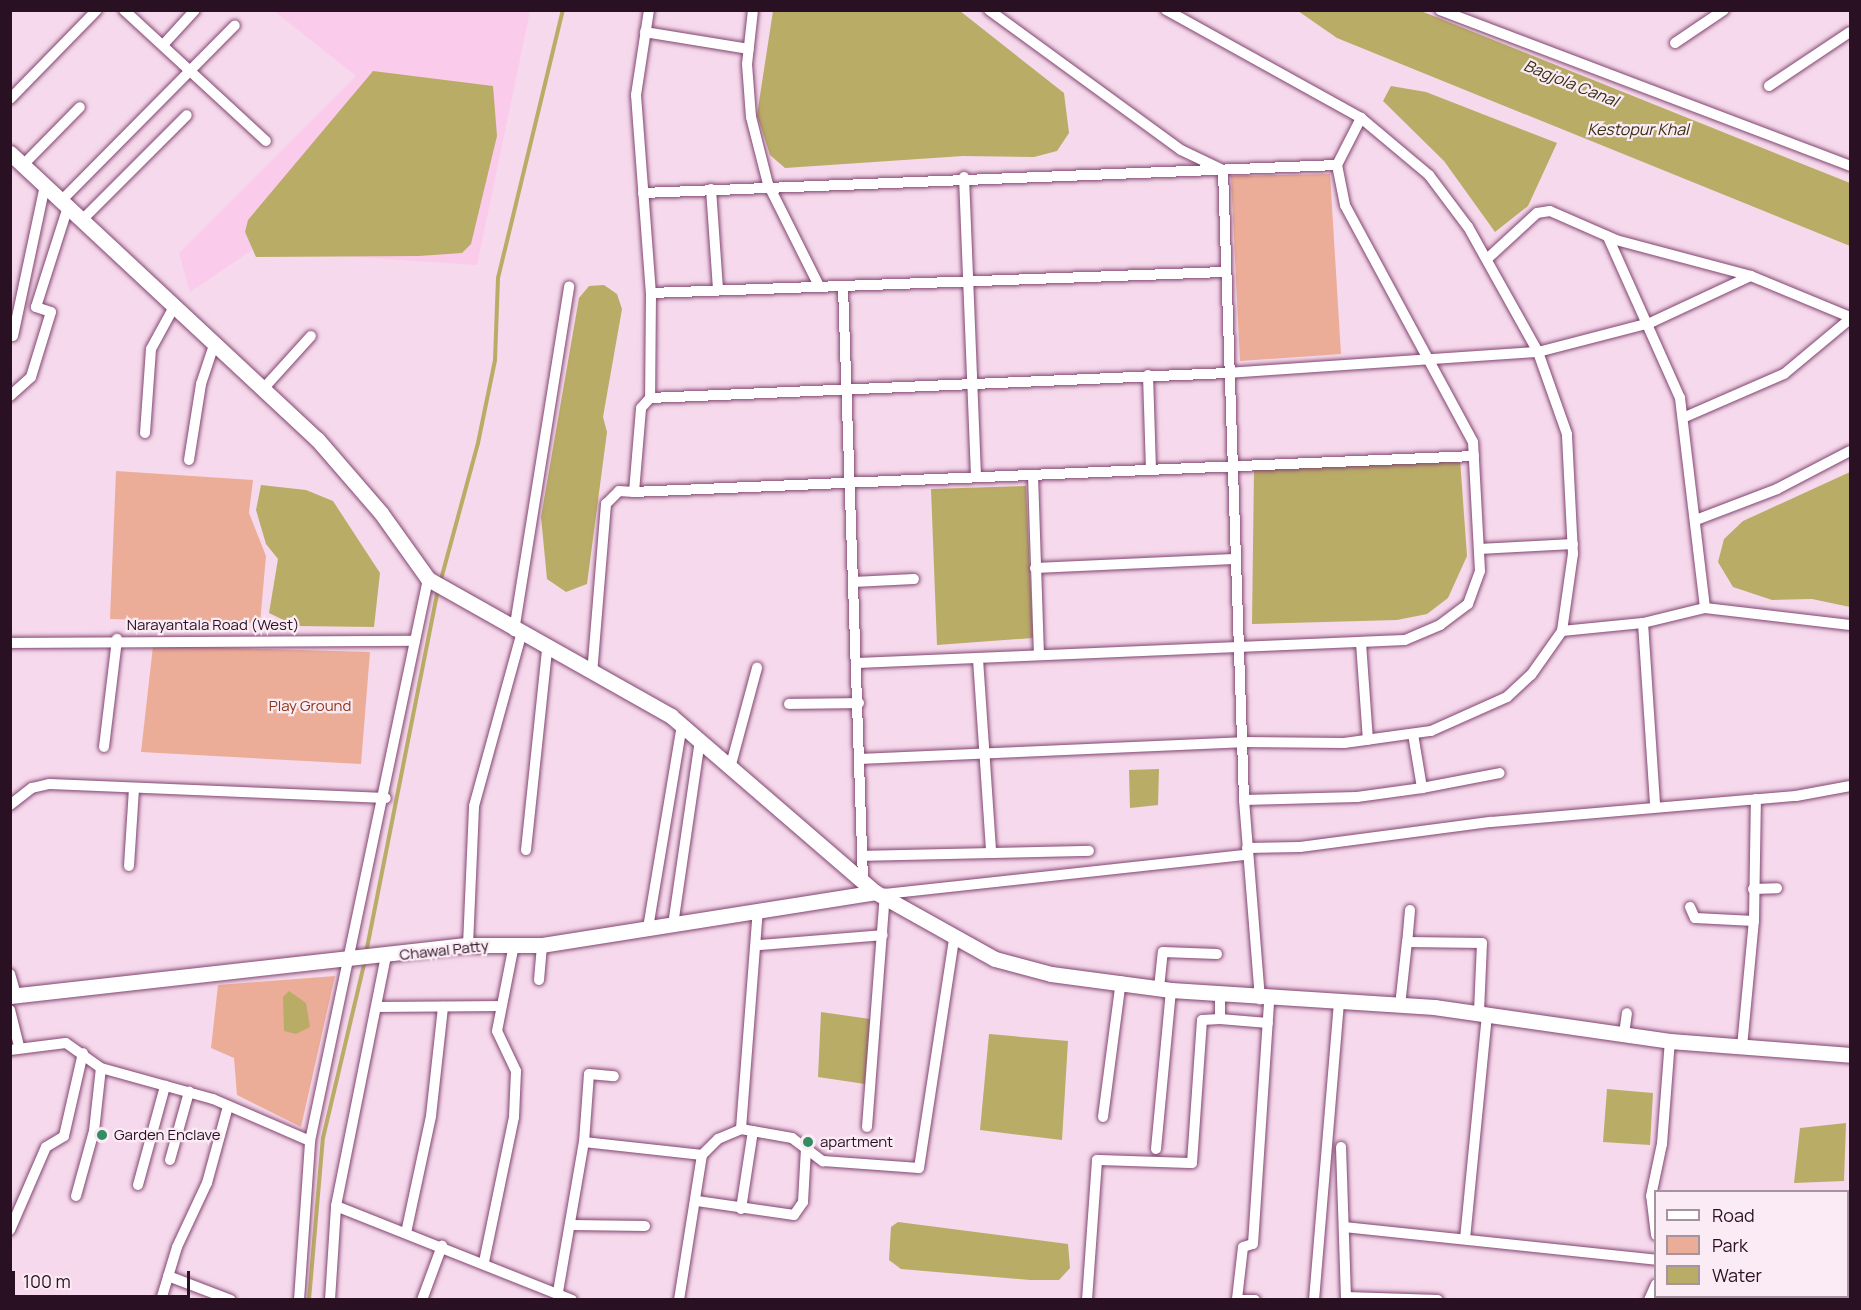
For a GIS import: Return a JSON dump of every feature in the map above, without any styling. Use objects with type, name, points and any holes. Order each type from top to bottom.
[{"type":"street","points":[[10,99],[98,10]]},
{"type":"street","points":[[124,10],[266,141]]},
{"type":"street","points":[[163,45],[195,10]]},
{"type":"street","points":[[634,492],[641,408],[650,398],[651,293],[636,96],[649,10]]},
{"type":"street","points":[[753,10],[749,49],[751,117],[768,184],[819,286]]},
{"type":"street","points":[[989,10],[1180,150],[1223,170]]},
{"type":"street","points":[[859,759],[985,751],[1368,740],[1413,734],[1473,716],[1508,697],[1532,675],[1562,631],[1573,544],[1567,434],[1538,352],[1487,259],[1429,175],[1361,118],[1166,10]]},
{"type":"street","points":[[1440,10],[1851,166]]},
{"type":"street","points":[[1675,43],[1724,10]]},
{"type":"street","points":[[11,395],[31,377],[51,312],[36,307],[64,204],[235,25]]},
{"type":"street","points":[[645,32],[749,49]]},
{"type":"street","points":[[1769,86],[1851,32]]},
{"type":"street","points":[[23,165],[80,107]]},
{"type":"street","points":[[82,220],[187,115]]},
{"type":"street","points":[[857,663],[1405,640],[1440,625],[1468,604],[1479,579],[1474,456],[1460,411],[1428,360],[1346,205],[1338,165],[1361,118]]},
{"type":"street","points":[[10,153],[264,388],[381,513],[428,579],[518,633],[682,724],[730,768],[863,880],[954,939],[995,959],[1050,974],[1121,981],[1165,989],[1264,1000],[1400,1005],[1483,1012],[1670,1041],[1851,1055]]},
{"type":"street","points":[[643,193],[768,184],[1223,170],[1261,164],[1338,165]]},
{"type":"street","points":[[1223,170],[1223,272],[1246,851],[1268,1023],[1253,1244],[1243,1246],[1237,1299],[1255,1299]]},
{"type":"street","points":[[964,177],[976,477]]},
{"type":"street","points":[[13,336],[45,186]]},
{"type":"street","points":[[711,189],[718,290]]},
{"type":"street","points":[[1487,259],[1542,211],[1608,237],[1752,276],[1851,318],[1784,374],[1685,417]]},
{"type":"street","points":[[1608,237],[1650,323],[1685,417],[1705,608]]},
{"type":"street","points":[[651,293],[1223,272]]},
{"type":"street","points":[[650,398],[973,381],[1228,373],[1538,352],[1650,323],[1752,276]]},
{"type":"street","points":[[468,945],[474,806],[518,633],[568,286]]},
{"type":"street","points":[[843,287],[848,387],[848,484],[859,703],[863,880]]},
{"type":"street","points":[[145,433],[151,349],[175,305]]},
{"type":"street","points":[[264,388],[311,336]]},
{"type":"street","points":[[189,460],[201,384],[215,342]]},
{"type":"street","points":[[1148,375],[1151,470]]},
{"type":"street","points":[[1696,520],[1777,489],[1851,451]]},
{"type":"street","points":[[592,674],[606,504],[619,491],[848,484],[1474,456]]},
{"type":"street","points":[[1033,475],[1039,655]]},
{"type":"street","points":[[1479,549],[1573,544]]},
{"type":"street","points":[[1035,568],[1234,559]]},
{"type":"street","points":[[299,1299],[310,1141],[386,798],[428,579]]},
{"type":"street","points":[[853,582],[914,579]]},
{"type":"street","points":[[1562,631],[1643,623],[1705,608],[1851,624]]},
{"type":"street","points":[[1643,623],[1655,805]]},
{"type":"street","points":[[104,747],[117,639]]},
{"type":"street","name":"Narayantala Road (West)","points":[[10,643],[117,639],[416,641]]},
{"type":"street","points":[[1361,643],[1368,740]]},
{"type":"street","points":[[526,850],[547,649]]},
{"type":"street","points":[[978,659],[991,852]]},
{"type":"street","points":[[730,768],[757,668]]},
{"type":"street","points":[[789,704],[859,703]]},
{"type":"street","points":[[648,928],[682,724]]},
{"type":"street","points":[[1413,734],[1422,788]]},
{"type":"street","points":[[673,925],[700,740]]},
{"type":"street","points":[[1244,800],[1357,797],[1422,788],[1500,773]]},
{"type":"street","points":[[10,805],[32,788],[50,784],[386,798]]},
{"type":"street","points":[[880,893],[1655,805],[1756,799],[1851,786]]},
{"type":"street","points":[[129,866],[134,788]]},
{"type":"street","points":[[1742,1047],[1754,921],[1756,799]]},
{"type":"street","points":[[862,856],[1089,851]]},
{"type":"street","points":[[1753,889],[1777,888]]},
{"type":"street","points":[[867,1127],[883,935],[880,893]]},
{"type":"street","name":"Chawal Patty","points":[[12,1000],[468,945],[542,945],[880,893]]},
{"type":"street","points":[[1690,907],[1695,918],[1754,921]]},
{"type":"street","points":[[741,1129],[759,945],[758,910]]},
{"type":"street","points":[[1400,1005],[1410,910]]},
{"type":"street","points":[[759,945],[883,935]]},
{"type":"street","points":[[679,1299],[697,1201],[702,1155],[718,1139],[741,1129],[792,1138],[823,1161],[919,1168],[954,939]]},
{"type":"street","points":[[1407,942],[1482,943],[1483,1012],[1464,1239]]},
{"type":"street","points":[[484,1262],[514,1117],[516,1071],[497,1031],[514,944]]},
{"type":"street","points":[[539,980],[542,945]]},
{"type":"street","points":[[1156,1149],[1165,989],[1162,952],[1217,954]]},
{"type":"street","points":[[330,1299],[336,1206],[379,1007],[382,956]]},
{"type":"street","points":[[10,974],[15,1048],[66,1043],[101,1068],[189,1092],[310,1141]]},
{"type":"street","points":[[1103,1117],[1121,981]]},
{"type":"street","points":[[1220,995],[1220,1019]]},
{"type":"street","points":[[379,1007],[443,1008],[459,1003],[501,1006]]},
{"type":"street","points":[[1314,1299],[1339,1004]]},
{"type":"street","points":[[406,1233],[430,1116],[443,1008]]},
{"type":"street","points":[[1624,1034],[1627,1013]]},
{"type":"street","points":[[1087,1299],[1097,1160],[1191,1164],[1202,1020],[1220,1019],[1268,1023]]},
{"type":"street","points":[[1654,1219],[1651,1196],[1662,1144],[1670,1041]]},
{"type":"street","points":[[10,1230],[46,1147],[64,1136],[83,1053]]},
{"type":"street","points":[[76,1196],[94,1131],[101,1068]]},
{"type":"street","points":[[558,1292],[572,1225],[584,1142],[589,1074],[614,1076]]},
{"type":"street","points":[[138,1185],[165,1086]]},
{"type":"street","points":[[170,1160],[189,1092]]},
{"type":"street","points":[[161,1299],[168,1276],[207,1184],[228,1106]]},
{"type":"street","points":[[741,1209],[753,1131]]},
{"type":"street","points":[[584,1142],[702,1155]]},
{"type":"street","points":[[1341,1147],[1346,1298],[1438,1299]]},
{"type":"street","points":[[697,1201],[784,1216],[801,1211],[806,1149]]},
{"type":"street","points":[[336,1206],[484,1262],[572,1299]]},
{"type":"street","points":[[572,1225],[645,1226]]},
{"type":"street","points":[[1344,1227],[1654,1260]]},
{"type":"street","points":[[422,1299],[442,1246]]},
{"type":"street","points":[[168,1276],[216,1297],[231,1299]]},
{"type":"shaded area","points":[[274,11],[530,11],[477,265],[252,250],[190,292],[179,253],[356,76]]},
{"type":"green space","points":[[1330,174],[1341,354],[1240,361],[1231,176]]},
{"type":"green space","points":[[116,471],[253,480],[249,513],[266,556],[260,623],[110,619]]},
{"type":"green space","name":"Play Ground","points":[[153,646],[370,652],[361,764],[141,752]]},
{"type":"green space","points":[[335,976],[301,1127],[237,1095],[234,1058],[211,1048],[218,985]]},
{"type":"water","points":[[773,11],[960,11],[1064,93],[1069,133],[1057,151],[1034,157],[963,156],[785,168],[770,155],[757,115]]},
{"type":"water","name":"Kestopur Khal","points":[[1298,11],[1421,11],[1850,183],[1850,246],[1337,38]]},
{"type":"water","points":[[373,71],[493,86],[497,136],[471,244],[462,253],[419,256],[256,257],[245,232],[248,220]]},
{"type":"water","points":[[1391,86],[1426,92],[1557,143],[1528,206],[1495,232],[1444,161],[1383,101]]},
{"type":"water","points":[[604,285],[617,294],[622,309],[603,417],[607,432],[587,584],[566,592],[547,579],[541,517],[579,298],[589,286]]},
{"type":"water","points":[[1460,459],[1467,556],[1448,598],[1427,614],[1397,620],[1252,624],[1254,470]]},
{"type":"water","points":[[1850,472],[1850,607],[1812,599],[1772,600],[1733,587],[1718,562],[1724,539],[1743,521]]},
{"type":"water","points":[[261,485],[306,490],[333,501],[380,573],[374,627],[296,626],[269,613],[278,559],[266,544],[256,510]]},
{"type":"water","points":[[1026,486],[1033,638],[937,645],[931,489]]},
{"type":"water","points":[[1159,769],[1158,805],[1130,808],[1129,770]]},
{"type":"water","points":[[289,991],[306,1003],[310,1027],[296,1034],[284,1031],[283,997]]},
{"type":"water","points":[[821,1012],[870,1019],[865,1084],[818,1077]]},
{"type":"water","points":[[989,1034],[1068,1041],[1062,1140],[980,1130]]},
{"type":"water","points":[[1607,1089],[1653,1093],[1650,1145],[1603,1142]]},
{"type":"water","points":[[1846,1123],[1844,1181],[1794,1183],[1800,1128]]},
{"type":"water","points":[[898,1222],[1068,1244],[1070,1268],[1059,1280],[1030,1280],[901,1269],[889,1260],[891,1227]]},
{"type":"waterway","points":[[440,583],[478,443],[495,360],[498,278],[563,10]]},
{"type":"waterway","points":[[366,953],[438,590]]},
{"type":"waterway","points":[[309,1300],[323,1138],[365,961]]},
{"type":"place","name":"Garden Enclave","points":[[102,1135]]},
{"type":"place","name":"apartment","points":[[808,1142]]},
{"type":"water label","name":"Bagjola Canal","points":[[1571,83]]}]
